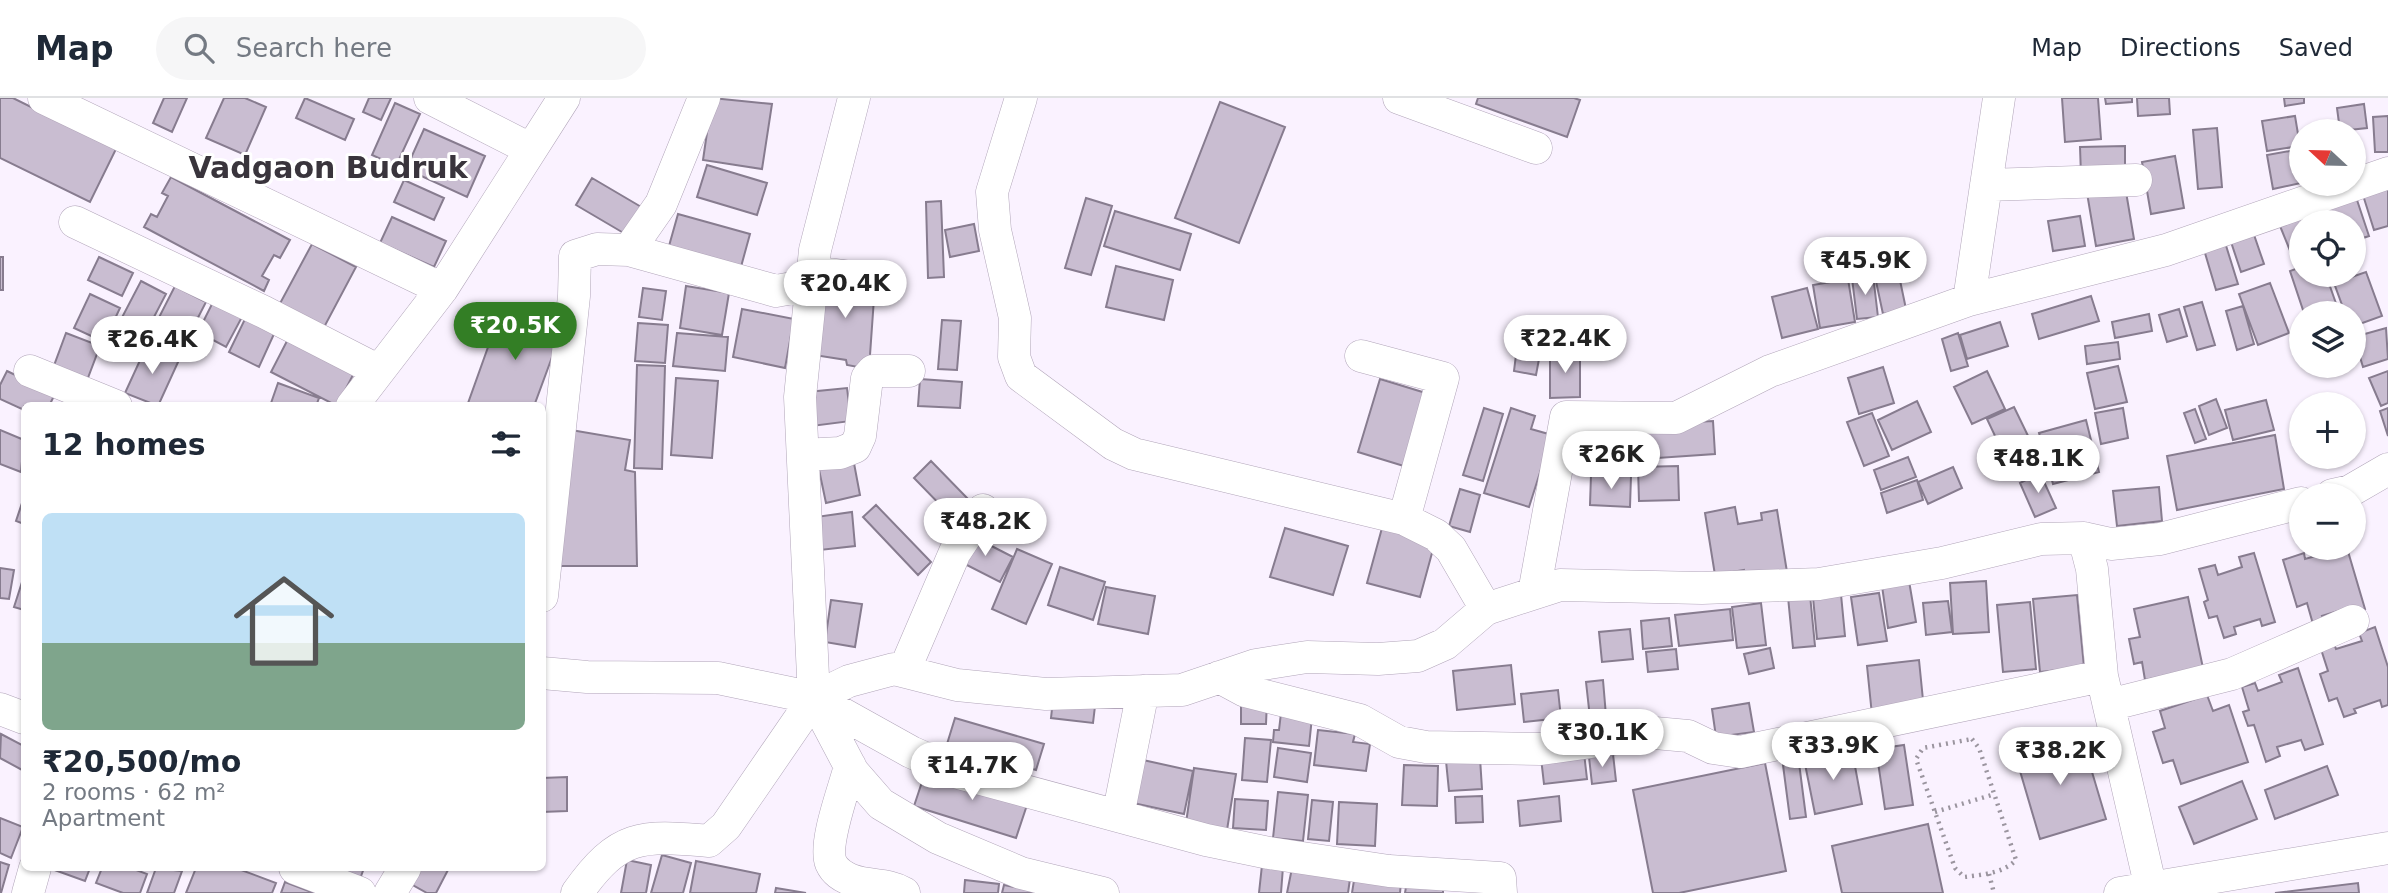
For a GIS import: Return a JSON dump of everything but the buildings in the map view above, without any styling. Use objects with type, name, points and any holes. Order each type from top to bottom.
[{"type":"street","points":[[44,98],[442,289]]},
{"type":"street","points":[[430,98],[530,149]]},
{"type":"street","points":[[75,222],[264,312],[369,394],[442,289],[564,98]]},
{"type":"street","points":[[629,250],[661,204],[704,98]]},
{"type":"street","points":[[854,98],[815,250],[800,397],[814,698],[850,766],[881,804],[938,838],[1021,873],[1102,893]]},
{"type":"street","points":[[1021,98],[992,192],[995,230],[1015,318],[1014,358],[1021,376],[1113,444],[1134,454],[1404,519],[1436,535],[1451,549],[1486,609]]},
{"type":"street","points":[[1399,98],[1536,148]]},
{"type":"street","points":[[1969,300],[1999,98]]},
{"type":"street","points":[[1534,593],[1566,417],[1676,418],[1770,371],[1969,300],[2166,250],[2388,173]]},
{"type":"street","points":[[1986,185],[2136,180]]},
{"type":"street","points":[[546,560],[575,296],[575,256],[597,249],[629,250],[776,291],[797,287],[814,272],[889,282]]},
{"type":"street","points":[[1361,356],[1443,378],[1404,519]]},
{"type":"street","points":[[803,455],[840,453],[855,447],[860,436],[867,378],[873,370],[909,371]]},
{"type":"street","points":[[30,371],[106,402]]},
{"type":"street","points":[[2363,483],[2388,468]]},
{"type":"street","points":[[577,893],[591,873],[624,842],[668,837],[709,841],[726,827],[814,698],[849,681],[894,669],[957,685],[1046,694],[1182,690],[1256,665],[1307,657],[1378,659],[1418,656],[1445,644],[1486,609],[1560,585],[1702,588],[1819,583],[1942,563],[2041,539],[2084,538],[2110,544],[2160,539],[2289,506]]},
{"type":"street","points":[[904,671],[955,552],[983,510]]},
{"type":"street","points":[[2084,538],[2092,569],[2106,691],[2152,891]]},
{"type":"street","points":[[1219,677],[1245,691],[1360,720],[1399,742],[1426,747],[1541,749],[1655,733],[1688,736],[1713,748],[1740,752],[2106,691],[2232,674],[2353,621]]},
{"type":"street","points":[[546,673],[586,677],[718,678],[814,698],[911,752],[959,773],[1269,853],[1389,871],[1500,878],[1501,893]]},
{"type":"street","points":[[1118,816],[1143,691]]},
{"type":"street","points":[[0,709],[21,717]]},
{"type":"street","points":[[850,766],[832,834],[829,860],[836,872],[853,881],[892,886],[904,893]]},
{"type":"street","points":[[2120,893],[2152,891],[2388,848]]},
{"type":"street","points":[[28,893],[34,871]]},
{"type":"street","points":[[303,871],[360,893]]},
{"type":"street","points":[[390,893],[403,871]]},
{"type":"path","points":[[1972,739],[1979,748],[1995,794],[2016,860],[2011,865],[1989,874],[1964,877],[1958,874],[1916,759],[1923,748],[1972,739]]},
{"type":"path","points":[[1935,812],[1995,794]]},
{"type":"path","points":[[1989,874],[1994,893]]},
{"type":"district","name":"Vadgaon Budruk","points":[[328,167]]}]
